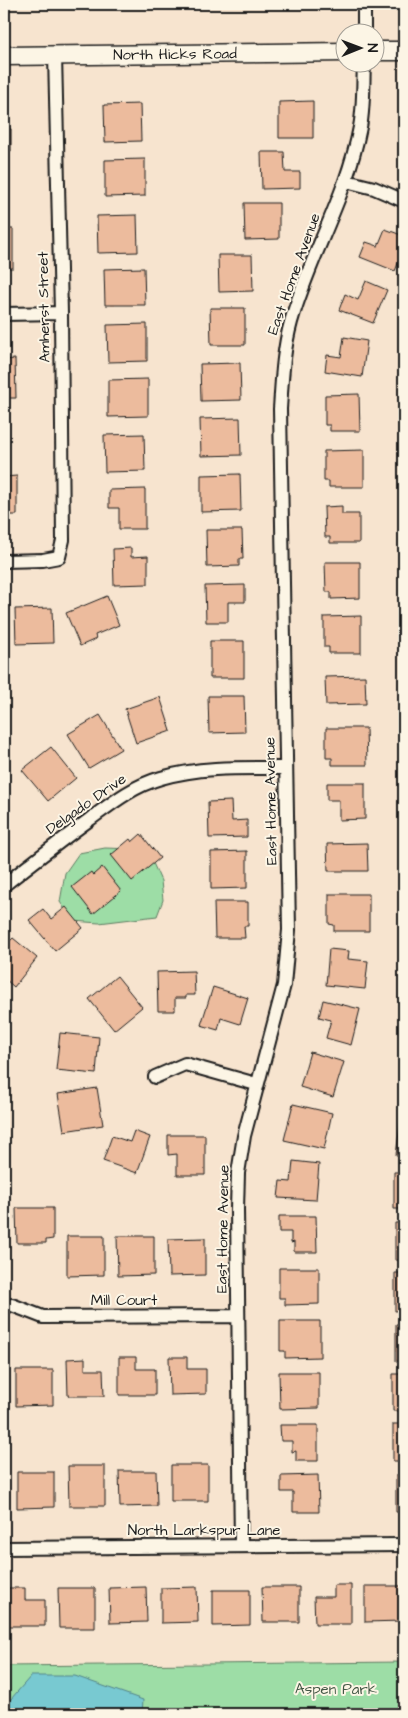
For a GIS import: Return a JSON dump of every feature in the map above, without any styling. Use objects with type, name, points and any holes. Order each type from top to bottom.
[{"type":"main road","points":[[386,51],[404,51]]},
{"type":"main road","name":"North Hicks Road","points":[[4,56],[336,52]]},
{"type":"street","points":[[364,4],[364,22]]},
{"type":"street","name":"Amherst Street","points":[[4,560],[43,560],[59,557],[63,540],[61,313],[54,55]]},
{"type":"street","name":"East Home Avenue","points":[[241,1545],[238,1173],[256,1084],[284,985],[289,930],[280,409],[282,376],[285,348],[292,320],[346,181],[360,126],[363,72]]},
{"type":"street","points":[[346,181],[374,188],[404,201]]},
{"type":"street","points":[[4,314],[61,313]]},
{"type":"street","name":"Delgado Drive","points":[[4,885],[122,796],[147,783],[173,775],[200,770],[286,768]]},
{"type":"street","points":[[155,1077],[184,1064],[256,1084]]},
{"type":"street","name":"Mill Court","points":[[12,1305],[43,1317],[238,1316]]},
{"type":"street","name":"North Larkspur Lane","points":[[4,1548],[404,1544]]},
{"type":"green space","points":[[105,848],[135,849],[153,863],[161,881],[163,900],[157,916],[99,923],[73,921],[60,902],[65,873],[79,853]]},
{"type":"green space","name":"Aspen Park","points":[[404,1662],[404,1714],[4,1714],[4,1666]]},
{"type":"water","points":[[31,1676],[75,1676],[143,1700],[142,1714],[4,1714],[4,1707]]},
{"type":"building","points":[[313,101],[313,138],[279,138],[279,102]]},
{"type":"building","points":[[140,104],[141,141],[105,142],[104,105]]},
{"type":"building","points":[[4,129],[11,129],[11,151],[4,151]]},
{"type":"building","points":[[261,152],[284,152],[285,172],[300,172],[300,188],[262,189]]},
{"type":"building","points":[[145,159],[145,196],[105,197],[105,160]]},
{"type":"building","points":[[244,203],[279,203],[279,239],[245,240]]},
{"type":"building","points":[[137,215],[138,252],[98,253],[97,216]]},
{"type":"building","points":[[4,229],[13,229],[13,268],[4,268]]},
{"type":"building","points":[[385,229],[404,236],[404,249],[395,271],[360,257],[366,242],[378,246]]},
{"type":"building","points":[[218,255],[252,255],[253,291],[219,292]]},
{"type":"building","points":[[144,268],[145,305],[105,305],[104,269]]},
{"type":"building","points":[[366,281],[387,290],[373,323],[339,310],[345,294],[358,300]]},
{"type":"building","points":[[210,308],[245,308],[245,345],[211,345]]},
{"type":"building","points":[[147,324],[147,361],[108,362],[107,325]]},
{"type":"building","points":[[344,337],[367,341],[362,377],[325,371],[327,355],[341,357]]},
{"type":"building","points":[[15,359],[16,398],[4,398],[4,360]]},
{"type":"building","points":[[240,363],[241,400],[201,401],[200,364]]},
{"type":"building","points":[[148,379],[148,416],[108,417],[108,380]]},
{"type":"building","points":[[359,394],[360,431],[330,431],[330,425],[325,425],[325,395]]},
{"type":"building","points":[[240,418],[241,455],[201,456],[200,419]]},
{"type":"building","points":[[144,434],[145,471],[105,472],[104,435]]},
{"type":"building","points":[[364,450],[364,487],[329,487],[329,481],[324,481],[324,451]]},
{"type":"building","points":[[240,474],[241,511],[201,512],[201,475]]},
{"type":"building","points":[[17,476],[17,515],[4,515],[4,477]]},
{"type":"building","points":[[145,489],[145,529],[119,529],[119,508],[109,508],[109,490]]},
{"type":"building","points":[[342,506],[342,514],[359,514],[359,543],[330,543],[330,537],[325,537],[324,507]]},
{"type":"building","points":[[206,530],[242,530],[243,559],[239,559],[239,566],[207,567]]},
{"type":"building","points":[[131,548],[131,557],[148,556],[148,584],[114,585],[113,549]]},
{"type":"building","points":[[325,562],[360,562],[360,598],[331,599],[331,592],[326,592]]},
{"type":"building","points":[[245,585],[245,602],[228,602],[228,622],[206,622],[205,586]]},
{"type":"building","points":[[107,596],[119,625],[95,635],[96,639],[80,646],[66,613]]},
{"type":"building","points":[[52,608],[53,643],[16,644],[15,609]]},
{"type":"building","points":[[361,616],[361,653],[329,653],[329,647],[324,647],[324,617]]},
{"type":"building","points":[[210,641],[244,641],[244,678],[210,678]]},
{"type":"building","points":[[365,676],[366,704],[326,705],[325,677]]},
{"type":"building","points":[[208,696],[244,696],[245,732],[209,733]]},
{"type":"building","points":[[160,697],[171,731],[136,743],[125,709]]},
{"type":"building","points":[[100,715],[121,749],[89,768],[68,734]]},
{"type":"building","points":[[326,728],[366,728],[367,765],[332,765],[332,758],[326,758]]},
{"type":"building","points":[[51,747],[76,778],[48,801],[22,770]]},
{"type":"building","points":[[327,783],[365,783],[365,819],[339,820],[339,800],[327,800]]},
{"type":"building","points":[[231,801],[232,821],[247,820],[247,837],[209,838],[208,802]]},
{"type":"building","points":[[141,834],[160,858],[132,881],[111,855],[130,839],[132,842]]},
{"type":"building","points":[[367,843],[368,871],[328,871],[327,844]]},
{"type":"building","points":[[247,851],[247,888],[211,889],[211,852]]},
{"type":"building","points":[[102,867],[121,891],[93,914],[72,887],[91,872],[93,875]]},
{"type":"building","points":[[329,894],[369,894],[369,931],[334,931],[334,925],[329,924]]},
{"type":"building","points":[[214,902],[248,902],[248,926],[244,926],[245,938],[215,938]]},
{"type":"building","points":[[66,907],[83,928],[55,951],[29,920],[43,909],[51,919]]},
{"type":"building","points":[[13,938],[37,958],[14,987],[4,978],[4,944]]},
{"type":"building","points":[[329,949],[349,951],[348,959],[368,961],[365,989],[326,985]]},
{"type":"building","points":[[194,971],[195,995],[186,995],[186,998],[175,998],[175,1011],[158,1011],[157,972]]},
{"type":"building","points":[[117,976],[142,1007],[114,1030],[89,999]]},
{"type":"building","points":[[213,987],[248,998],[240,1024],[221,1018],[218,1030],[201,1025]]},
{"type":"building","points":[[323,1000],[360,1009],[351,1045],[326,1038],[331,1020],[319,1017]]},
{"type":"building","points":[[60,1033],[99,1037],[96,1074],[56,1070]]},
{"type":"building","points":[[310,1052],[344,1062],[333,1097],[300,1087]]},
{"type":"building","points":[[97,1088],[103,1125],[64,1131],[58,1094]]},
{"type":"building","points":[[293,1104],[332,1113],[324,1149],[284,1140]]},
{"type":"building","points":[[401,1118],[404,1119],[404,1156],[396,1155]]},
{"type":"building","points":[[134,1131],[150,1137],[137,1173],[103,1161],[112,1136],[130,1142]]},
{"type":"building","points":[[168,1135],[205,1135],[205,1175],[177,1175],[177,1154],[168,1155]]},
{"type":"building","points":[[293,1161],[319,1164],[316,1200],[278,1198],[280,1181],[291,1182]]},
{"type":"building","points":[[394,1172],[404,1172],[404,1209],[394,1209]]},
{"type":"building","points":[[16,1208],[53,1208],[53,1239],[46,1240],[46,1243],[17,1243]]},
{"type":"building","points":[[279,1216],[316,1216],[317,1252],[294,1252],[294,1242],[291,1243],[291,1232],[279,1232]]},
{"type":"building","points":[[395,1223],[404,1223],[404,1260],[395,1260]]},
{"type":"building","points":[[67,1236],[104,1236],[104,1275],[67,1276]]},
{"type":"building","points":[[117,1236],[154,1236],[154,1275],[118,1276]]},
{"type":"building","points":[[205,1238],[205,1275],[169,1276],[168,1239]]},
{"type":"building","points":[[279,1268],[319,1268],[319,1304],[285,1305],[285,1298],[279,1298]]},
{"type":"building","points":[[395,1273],[404,1273],[404,1310],[395,1311]]},
{"type":"building","points":[[280,1321],[320,1321],[320,1357],[285,1358],[285,1351],[280,1351]]},
{"type":"building","points":[[396,1324],[404,1324],[404,1361],[396,1361]]},
{"type":"building","points":[[119,1357],[136,1357],[136,1369],[155,1369],[155,1395],[119,1395]]},
{"type":"building","points":[[169,1357],[187,1357],[187,1369],[206,1369],[206,1394],[170,1395]]},
{"type":"building","points":[[85,1358],[85,1370],[103,1370],[104,1396],[68,1396],[67,1359]]},
{"type":"building","points":[[16,1370],[53,1370],[53,1405],[16,1406]]},
{"type":"building","points":[[279,1372],[319,1372],[319,1408],[280,1409]]},
{"type":"building","points":[[393,1374],[404,1374],[404,1411],[393,1411]]},
{"type":"building","points":[[393,1424],[404,1424],[404,1461],[393,1461]]},
{"type":"building","points":[[280,1425],[318,1425],[318,1461],[296,1461],[296,1451],[292,1452],[292,1441],[281,1441]]},
{"type":"building","points":[[171,1465],[208,1465],[208,1501],[171,1501]]},
{"type":"building","points":[[68,1466],[105,1466],[105,1506],[69,1506]]},
{"type":"building","points":[[119,1471],[156,1471],[157,1506],[120,1507]]},
{"type":"building","points":[[17,1472],[54,1472],[54,1507],[17,1508]]},
{"type":"building","points":[[318,1475],[319,1512],[293,1512],[293,1492],[281,1492],[281,1476]]},
{"type":"building","points":[[396,1475],[404,1475],[404,1512],[396,1512]]},
{"type":"building","points":[[334,1585],[351,1585],[351,1624],[315,1624],[314,1597],[334,1597]]},
{"type":"building","points":[[365,1586],[402,1586],[402,1621],[365,1622]]},
{"type":"building","points":[[146,1587],[147,1622],[110,1623],[109,1588]]},
{"type":"building","points":[[197,1587],[198,1622],[161,1623],[161,1588]]},
{"type":"building","points":[[262,1587],[299,1587],[299,1622],[263,1622]]},
{"type":"building","points":[[8,1588],[25,1588],[25,1600],[45,1600],[45,1626],[8,1626]]},
{"type":"building","points":[[58,1588],[95,1588],[95,1628],[59,1628]]},
{"type":"building","points":[[213,1590],[250,1590],[250,1625],[213,1626]]}]
